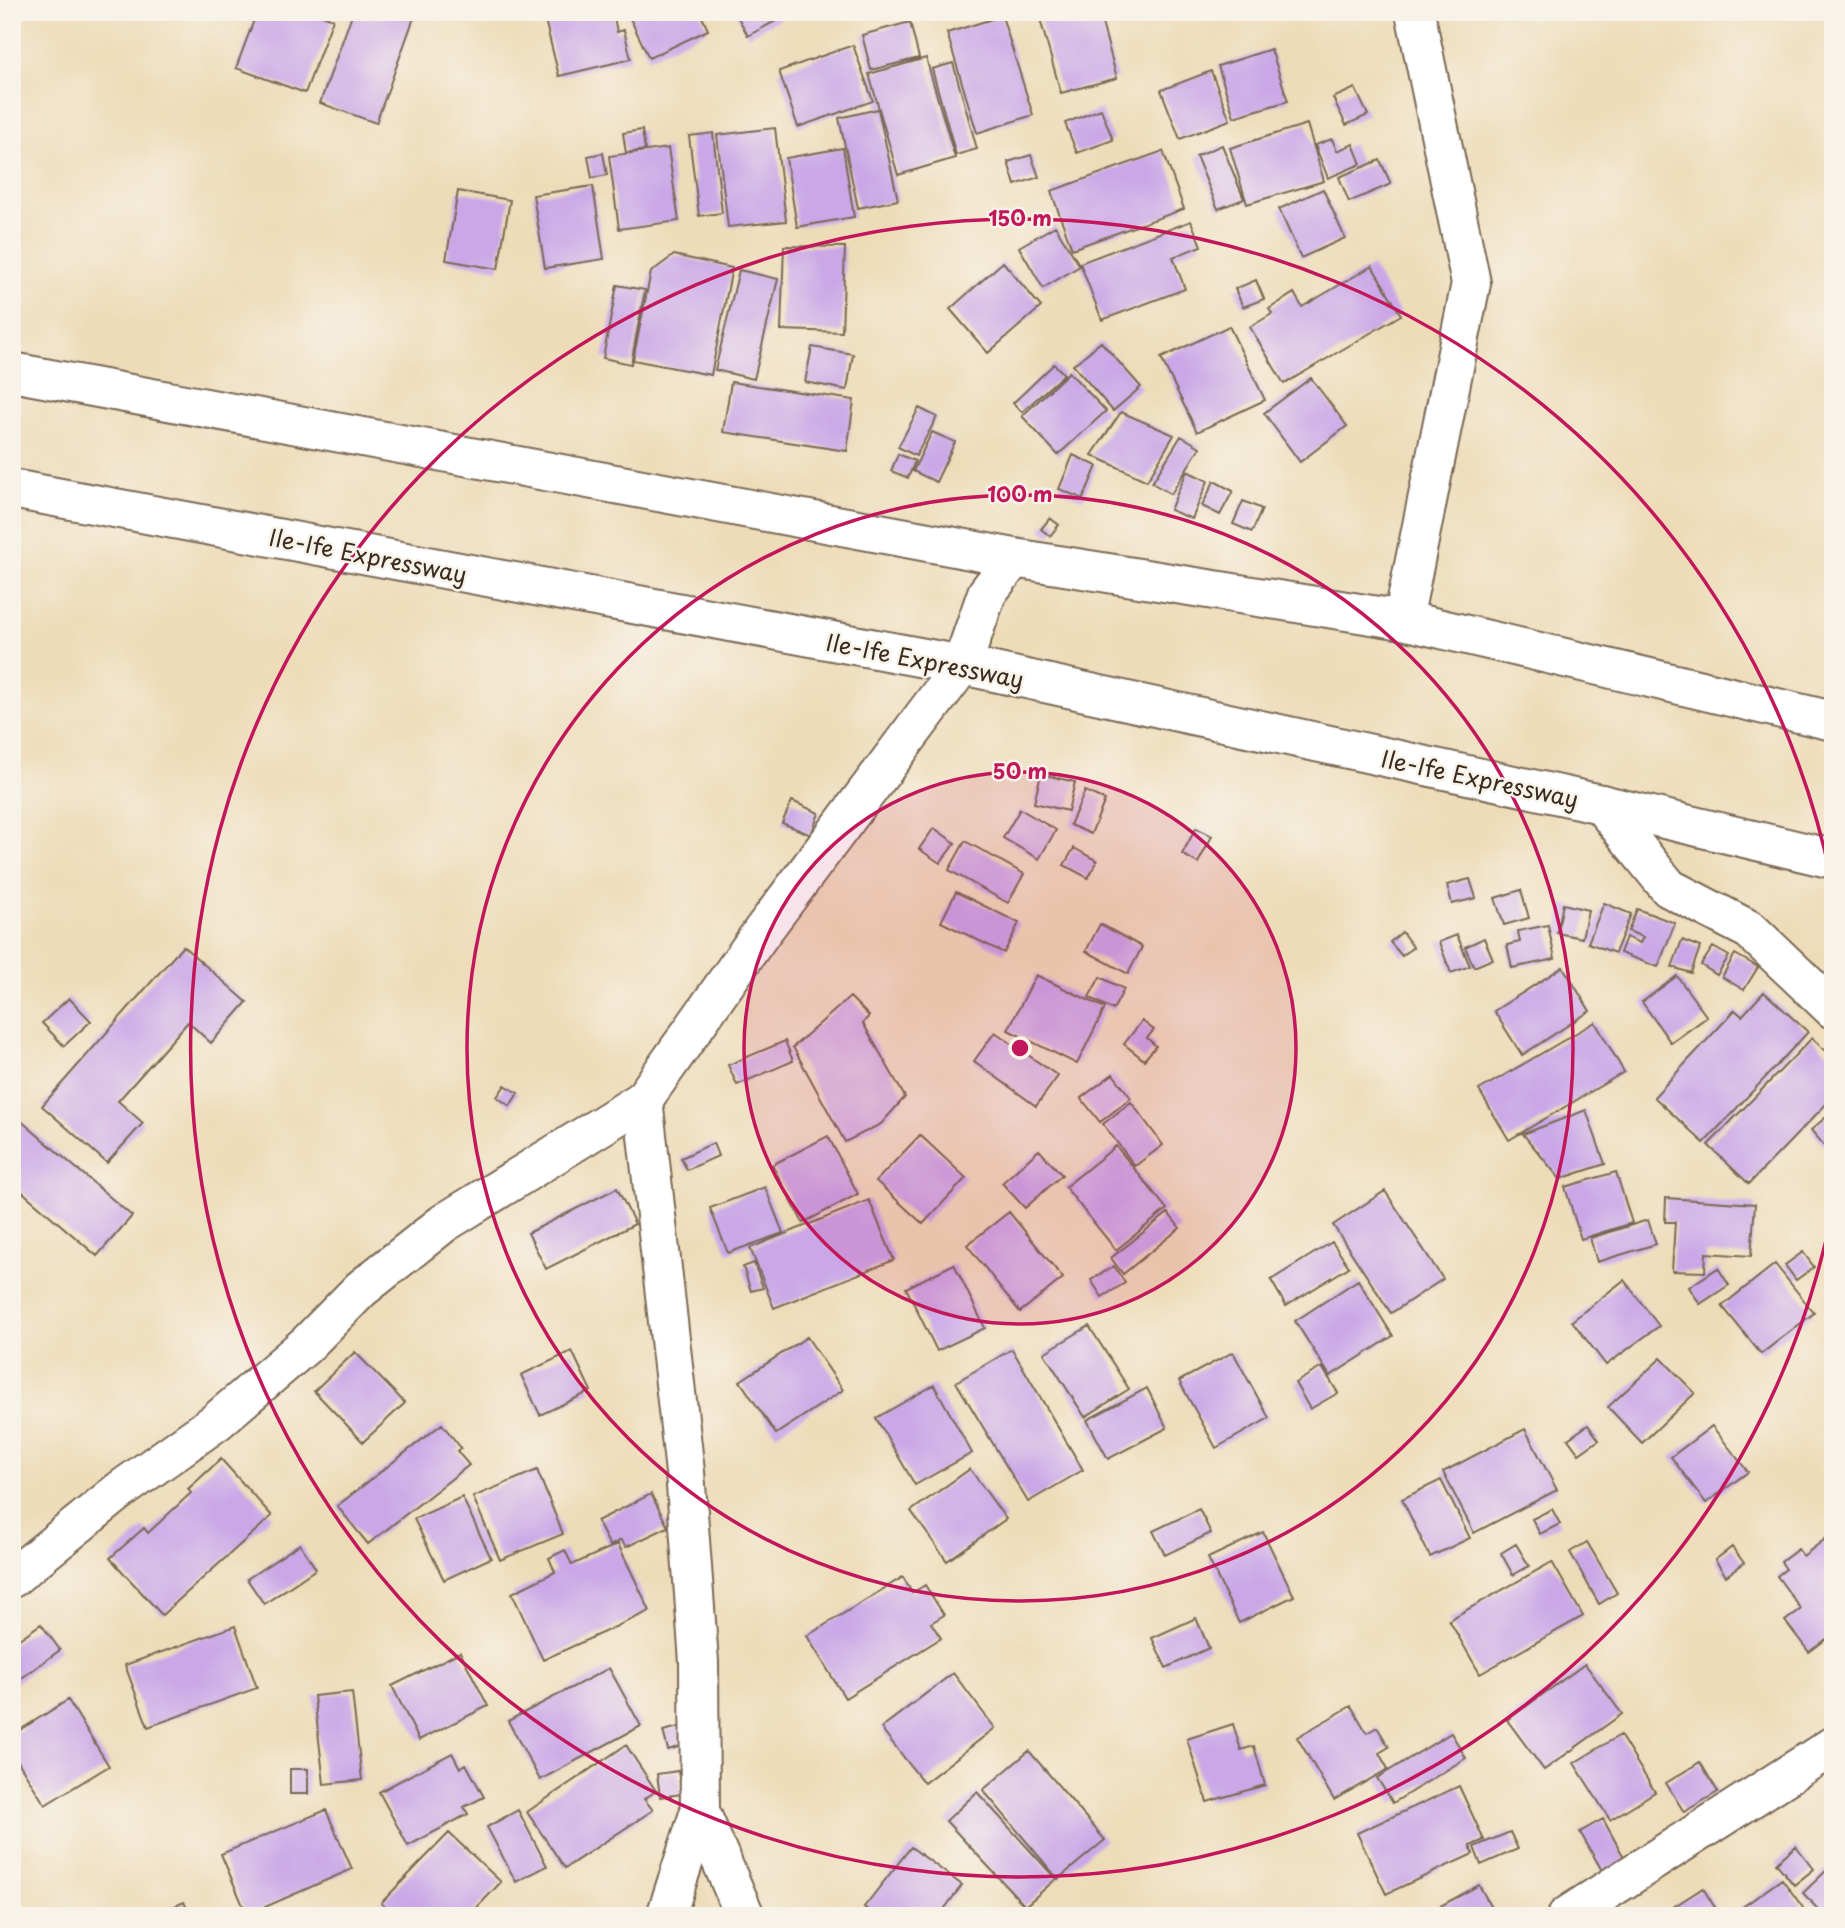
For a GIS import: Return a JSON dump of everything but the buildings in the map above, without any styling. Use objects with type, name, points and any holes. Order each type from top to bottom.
[{"type":"main road","points":[[1403,620],[1471,283],[1415,12]]},
{"type":"main road","points":[[12,372],[1014,558],[1403,620],[1833,721]]},
{"type":"main road","name":"Ile-Ife Expressway","points":[[12,489],[962,666],[1601,804],[1833,859]]},
{"type":"main road","points":[[12,1578],[122,1489],[216,1422],[307,1344],[361,1289],[444,1223],[643,1100],[761,933],[962,666],[988,593],[1014,558]]},
{"type":"main road","points":[[1601,804],[1669,888],[1750,930],[1833,1009]]},
{"type":"main road","points":[[643,1100],[685,1472],[699,1662],[700,1811],[666,1916]]},
{"type":"main road","points":[[1567,1916],[1833,1746]]},
{"type":"main road","points":[[700,1811],[745,1916]]}]
